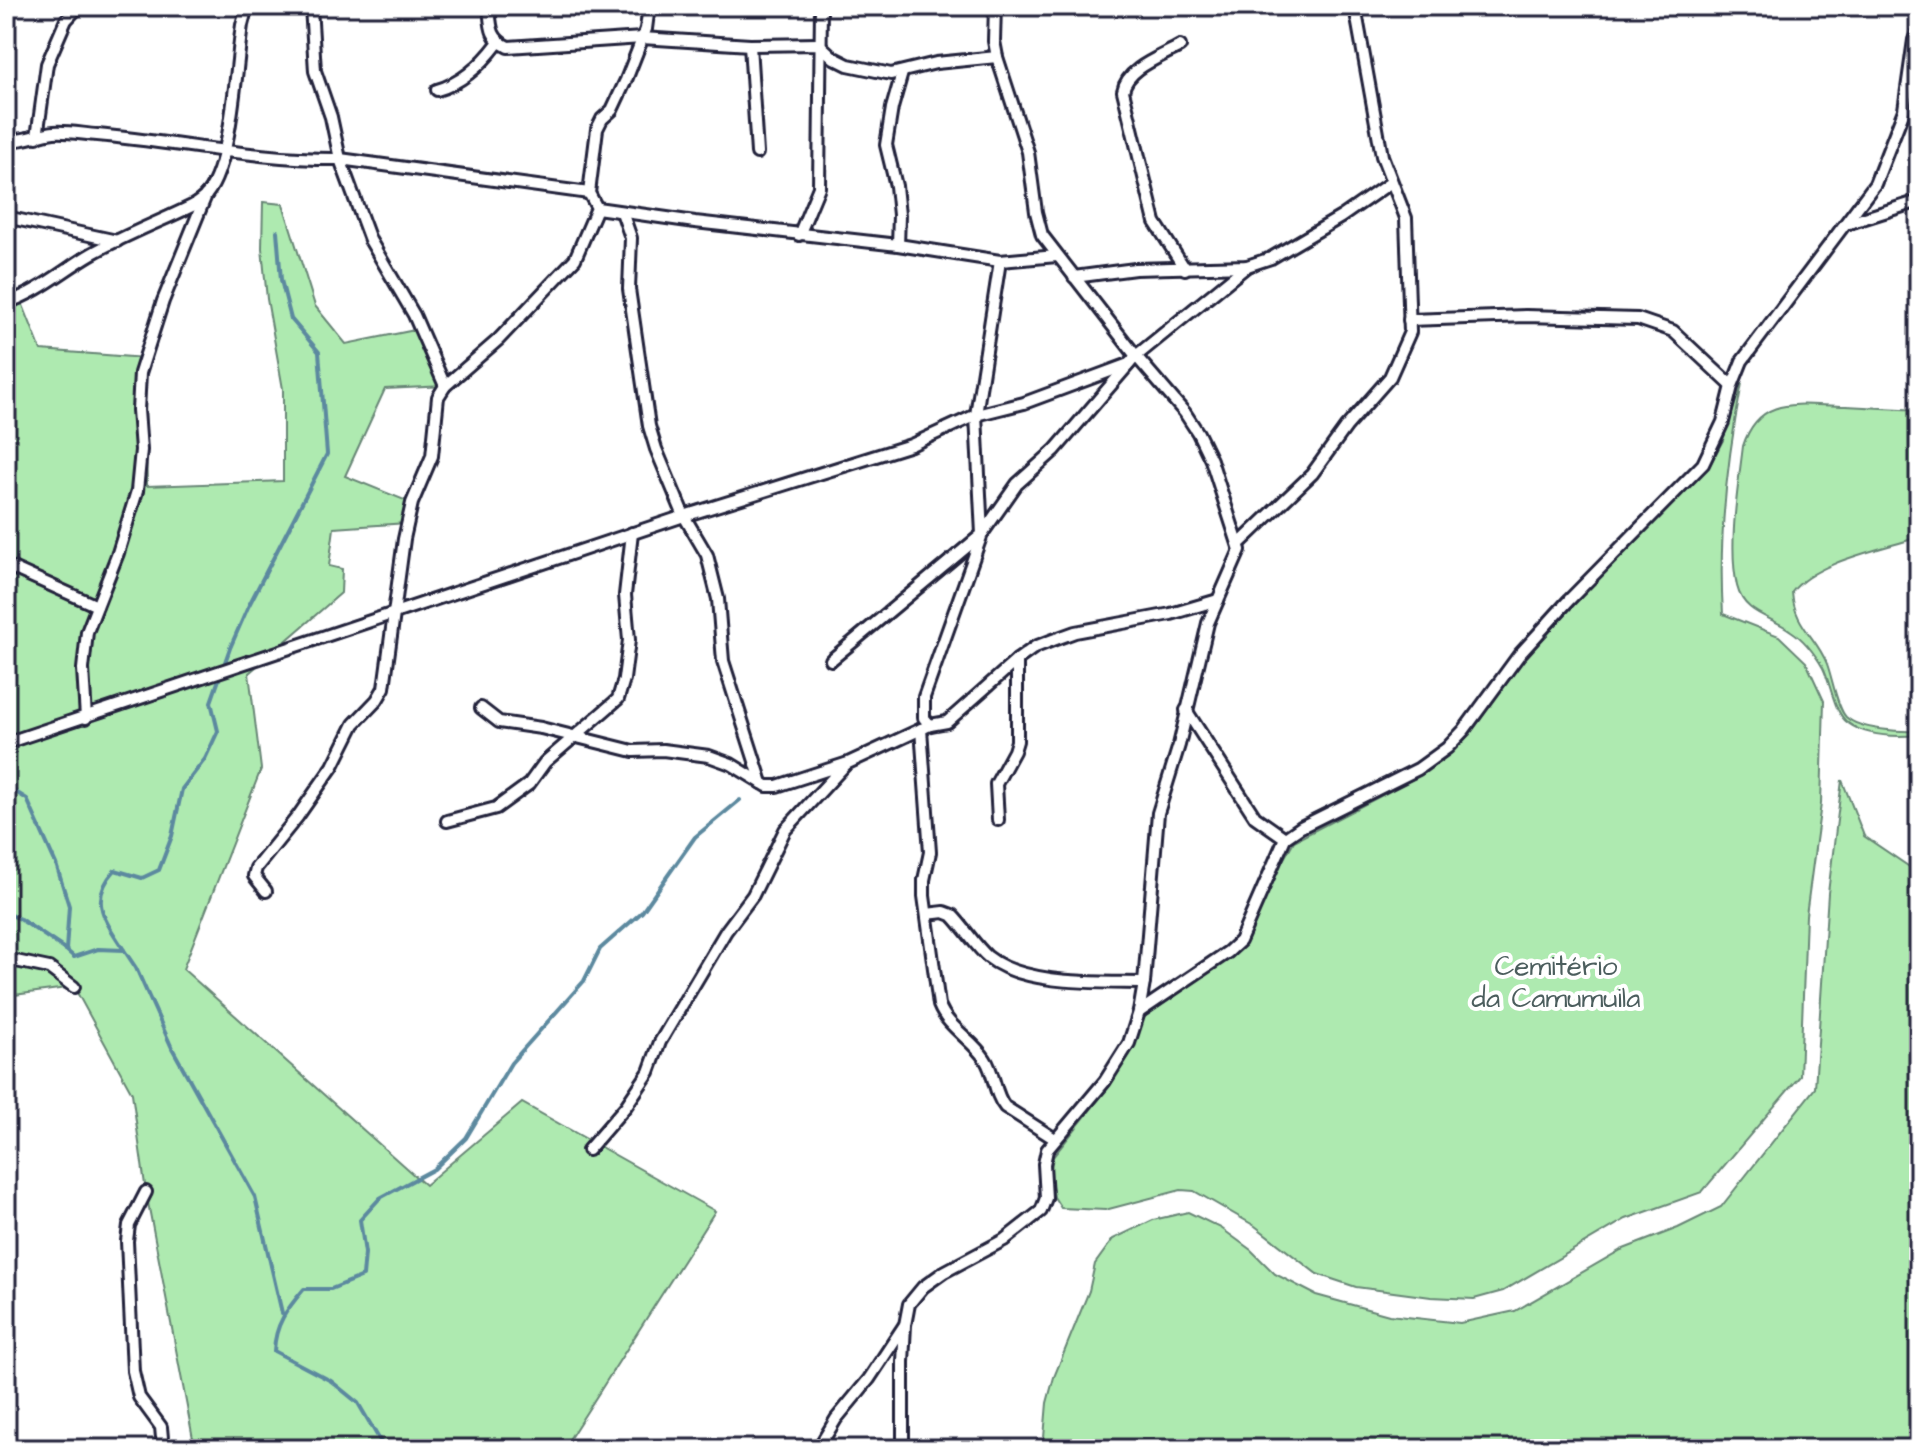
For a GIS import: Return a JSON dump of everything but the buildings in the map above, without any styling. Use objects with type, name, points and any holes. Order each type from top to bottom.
[{"type":"street","points":[[37,137],[47,64],[66,20],[79,6]]},
{"type":"street","points":[[86,718],[83,669],[87,632],[118,553],[137,491],[141,450],[138,410],[140,373],[163,301],[206,195],[215,181],[224,152],[247,6]]},
{"type":"street","points":[[311,6],[315,71],[331,117],[340,159],[370,240],[414,315],[445,386]]},
{"type":"street","points":[[489,6],[492,34],[498,43],[508,47],[642,38],[750,45],[819,44],[834,58],[848,65],[891,74],[936,63],[997,57]]},
{"type":"street","points":[[597,208],[589,193],[597,129],[621,90],[649,18],[649,6]]},
{"type":"street","points":[[799,235],[819,187],[821,6]]},
{"type":"street","points":[[903,1449],[905,1325],[909,1304],[923,1287],[944,1272],[1004,1240],[1041,1211],[1046,1198],[1044,1164],[1047,1150],[1105,1081],[1129,1043],[1144,983],[1155,834],[1208,623],[1239,556],[1239,544],[1211,460],[1198,433],[1185,413],[1132,360],[1042,235],[1028,152],[997,57],[995,6]]},
{"type":"street","points":[[1239,544],[1312,474],[1346,427],[1390,377],[1407,343],[1406,218],[1382,156],[1357,18],[1358,6]]},
{"type":"street","points":[[1139,1012],[1240,941],[1285,838],[1418,769],[1447,748],[1464,730],[1519,655],[1648,517],[1687,483],[1703,464],[1723,422],[1742,361],[1875,184],[1904,110],[1919,27]]},
{"type":"street","points":[[437,90],[450,86],[485,60],[498,43]]},
{"type":"street","points":[[750,45],[757,153]]},
{"type":"street","points":[[1180,46],[1134,72],[1125,80],[1123,91],[1155,222],[1185,269]]},
{"type":"street","points":[[898,245],[896,186],[886,145],[902,73]]},
{"type":"street","points":[[6,140],[54,132],[155,140],[224,152],[340,159],[589,193]]},
{"type":"street","points":[[1074,277],[1135,269],[1247,266],[1271,258],[1318,231],[1390,183]]},
{"type":"street","points":[[6,303],[37,290],[91,254],[192,206],[206,195]]},
{"type":"street","points":[[1847,224],[1919,201]]},
{"type":"street","points":[[597,208],[898,245],[1000,261],[1057,256]]},
{"type":"street","points":[[266,891],[254,876],[256,868],[298,816],[333,766],[354,724],[384,688],[404,539],[412,503],[432,456],[438,397],[445,386],[498,340],[575,259],[597,208]]},
{"type":"street","points":[[622,212],[631,238],[629,289],[649,426],[684,516],[707,555],[718,599],[723,661],[762,783]]},
{"type":"street","points":[[6,217],[118,241]]},
{"type":"street","points":[[1000,261],[976,415],[982,534],[922,709],[930,852],[924,880],[939,1005],[943,1016],[988,1063],[1000,1101],[1005,1107],[1055,1139]]},
{"type":"street","points":[[831,660],[982,534],[1017,484],[1055,450],[1132,360],[1247,266]]},
{"type":"street","points":[[1409,320],[1526,316],[1638,319],[1673,331],[1732,386]]},
{"type":"street","points":[[6,743],[632,533],[911,445],[976,415],[1024,403],[1132,360]]},
{"type":"street","points":[[447,821],[496,808],[529,784],[545,762],[618,699],[629,640],[625,595],[632,533]]},
{"type":"street","points":[[6,565],[97,606]]},
{"type":"street","points":[[481,708],[499,722],[541,728],[633,751],[663,750],[709,756],[731,764],[762,783],[777,786],[848,763],[925,727],[947,722],[1035,647],[1075,632],[1171,614],[1218,600]]},
{"type":"street","points":[[998,820],[996,784],[1017,741],[1017,660]]},
{"type":"street","points":[[1186,710],[1255,817],[1285,838]]},
{"type":"street","points":[[588,1150],[626,1106],[649,1072],[660,1042],[726,931],[753,895],[785,830],[848,763]]},
{"type":"street","points":[[927,914],[944,912],[952,915],[987,957],[1025,976],[1144,983]]},
{"type":"street","points":[[6,956],[11,960],[49,968],[74,987]]},
{"type":"street","points":[[146,1192],[129,1225],[127,1241],[133,1371],[139,1397],[161,1427],[163,1449]]},
{"type":"street","points":[[818,1449],[836,1419],[869,1379],[905,1325]]},
{"type":"green space","points":[[263,202],[283,204],[315,306],[346,344],[420,329],[445,386],[385,389],[345,476],[412,503],[407,523],[334,528],[329,566],[342,569],[341,593],[249,673],[261,769],[183,969],[425,1185],[522,1103],[715,1211],[563,1449],[195,1449],[146,1192],[132,1093],[74,987],[6,996],[6,289],[15,285],[41,350],[144,358],[147,486],[283,481],[283,389],[267,299],[262,248]]},
{"type":"green space","name":"Cemitério da Camumuila","points":[[1742,383],[1725,498],[1723,614],[1779,636],[1806,662],[1824,701],[1821,804],[1806,915],[1800,1076],[1702,1192],[1626,1219],[1503,1291],[1474,1299],[1356,1287],[1317,1274],[1255,1226],[1194,1191],[1181,1190],[1105,1210],[1061,1208],[1054,1197],[1050,1174],[1053,1157],[1108,1088],[1130,1054],[1143,1018],[1233,955],[1247,940],[1278,869],[1294,841],[1425,773],[1470,734],[1523,660],[1652,521],[1709,467],[1723,440]]},
{"type":"green space","points":[[1784,406],[1919,410],[1919,537],[1816,572],[1792,592],[1794,604],[1801,623],[1823,655],[1846,717],[1861,725],[1919,731],[1919,735],[1873,733],[1848,723],[1836,705],[1823,668],[1809,648],[1791,631],[1752,609],[1737,586],[1733,553],[1735,516],[1743,446],[1750,429],[1760,417]]},
{"type":"green space","points":[[1842,780],[1864,836],[1911,868],[1919,877],[1919,1449],[1043,1449],[1047,1403],[1054,1377],[1089,1291],[1095,1264],[1113,1239],[1153,1220],[1188,1212],[1221,1228],[1251,1250],[1275,1274],[1316,1295],[1389,1315],[1460,1323],[1515,1311],[1621,1250],[1721,1207],[1815,1088],[1828,893]]},
{"type":"waterway","points":[[124,950],[102,911],[102,892],[115,870],[142,878],[159,870],[172,836],[182,789],[205,759],[218,731],[211,702],[230,648],[327,454],[319,352],[291,319],[281,280],[277,231]]},
{"type":"waterway","points":[[6,786],[27,799],[56,864],[69,906],[66,950],[74,957],[98,949],[124,950],[136,968],[172,1048],[255,1197],[282,1313]]},
{"type":"waterway","points":[[385,1449],[358,1403],[331,1381],[274,1351],[283,1317],[304,1289],[331,1289],[363,1276],[365,1253],[360,1220],[380,1198],[434,1169],[466,1138],[511,1063],[584,981],[600,949],[642,912],[695,837],[740,800]]},
{"type":"waterway","points":[[6,913],[66,950]]}]
